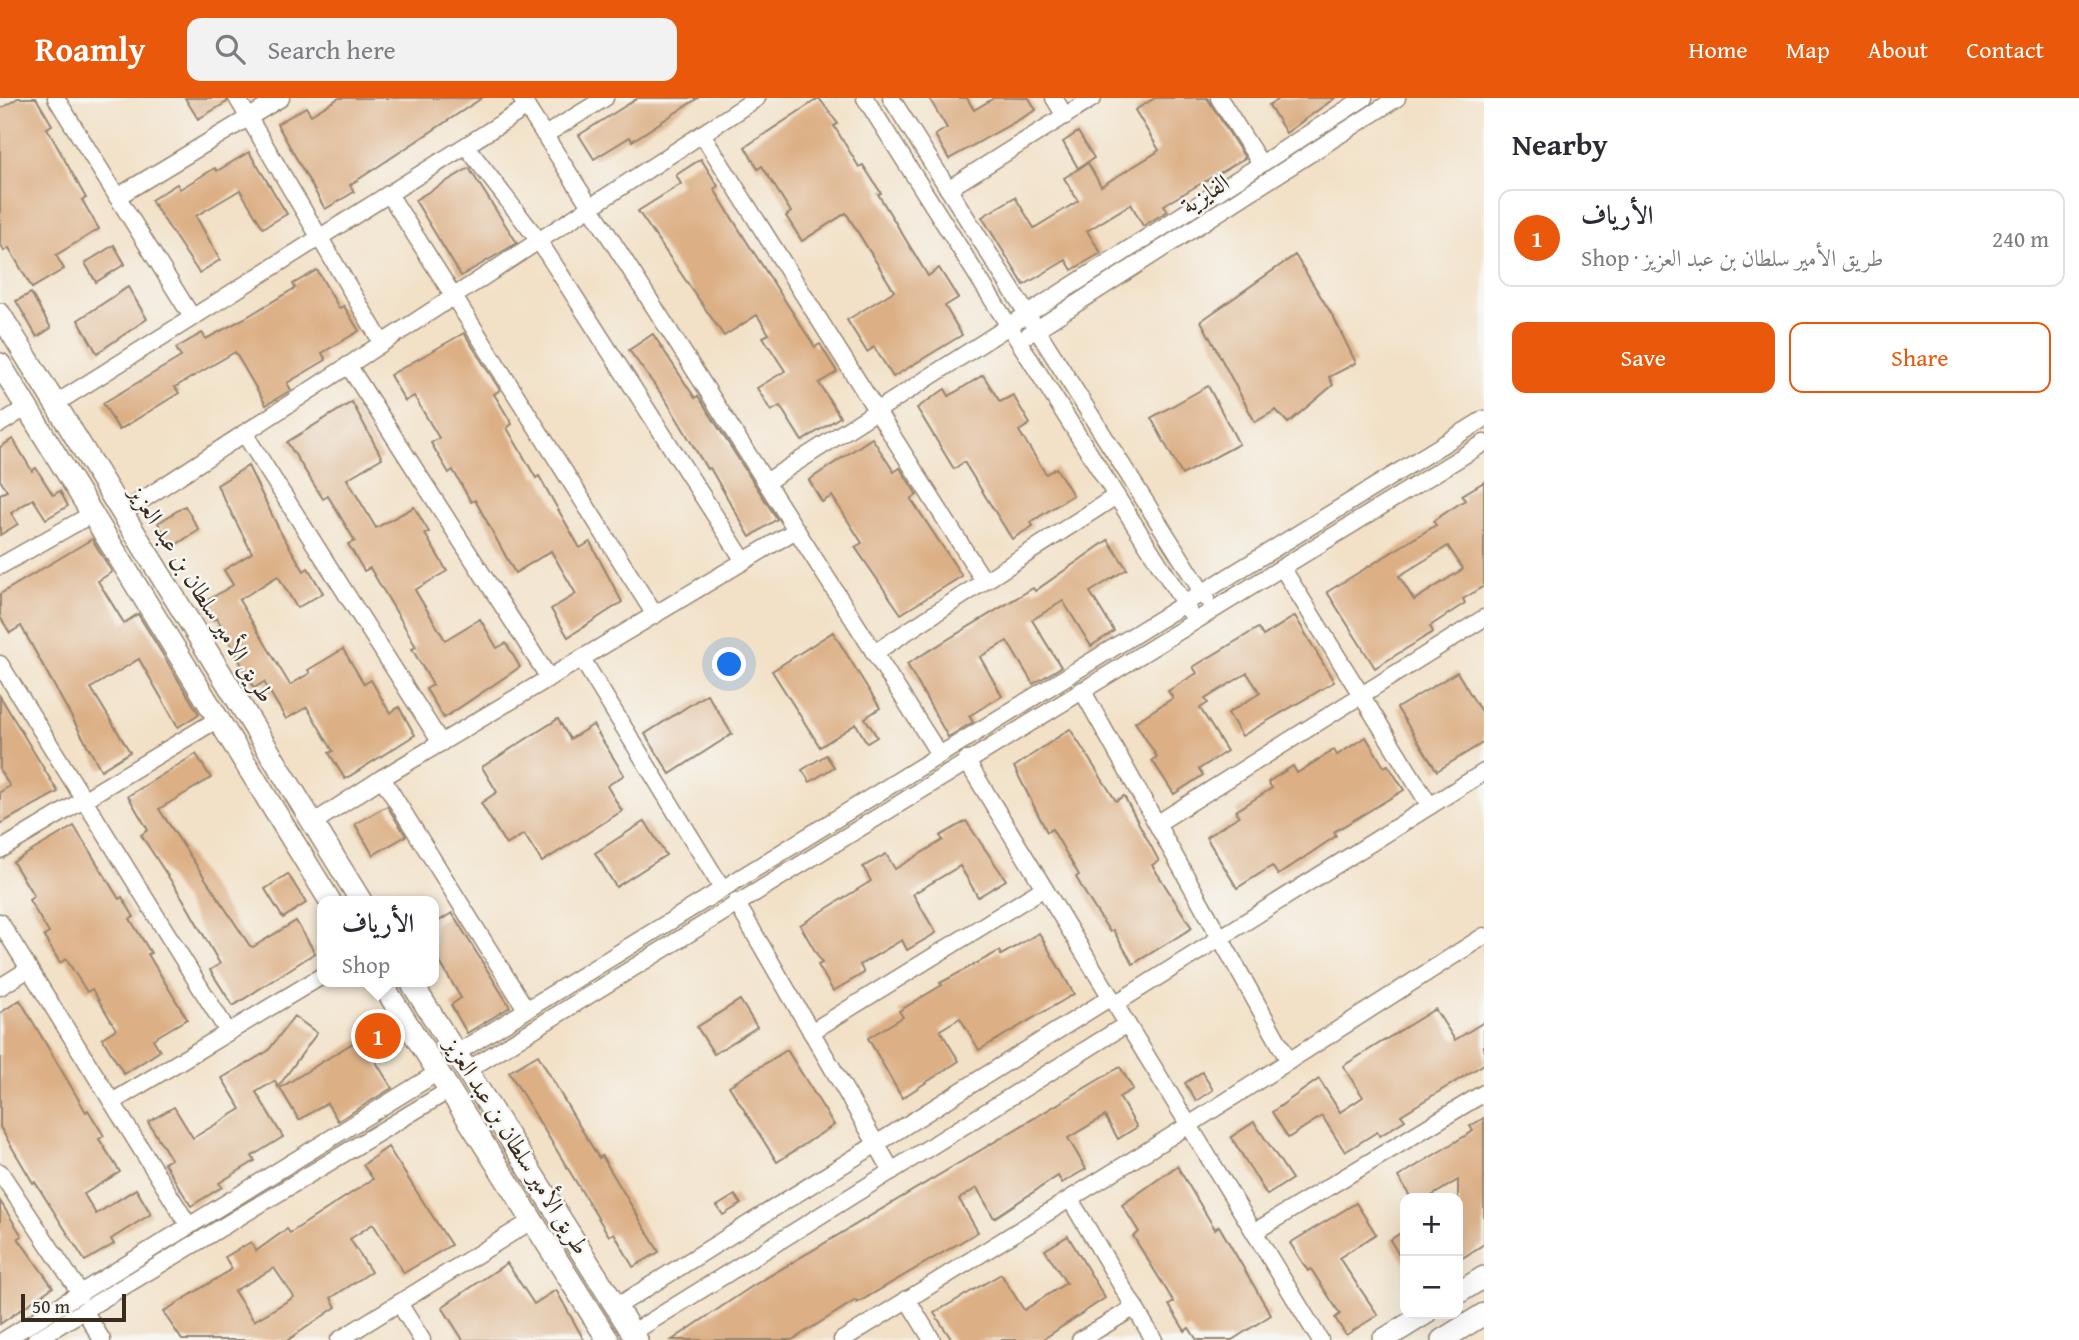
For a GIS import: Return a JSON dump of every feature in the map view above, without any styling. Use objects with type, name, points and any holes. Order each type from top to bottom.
[{"type":"main road","name":"طريق الأمير سلطان بن عبد العزيز","points":[[0,314],[358,896]]},
{"type":"main road","name":"طريق الأمير سلطان بن عبد العزيز","points":[[0,364],[327,896]]},
{"type":"main road","name":"طريق الأمير سلطان بن عبد العزيز","points":[[384,987],[446,1080],[608,1340]]},
{"type":"main road","name":"طريق الأمير سلطان بن عبد العزيز","points":[[414,987],[635,1337]]},
{"type":"main road","points":[[1463,1290],[1484,1277]]},
{"type":"main road","points":[[1442,1340],[1484,1314]]},
{"type":"main road","points":[[1383,1340],[1417,1319]]},
{"type":"street","points":[[56,98],[192,317]]},
{"type":"street","points":[[237,98],[382,343]]},
{"type":"street","points":[[117,197],[281,98]]},
{"type":"street","points":[[545,135],[605,98]]},
{"type":"street","points":[[121,514],[757,98]]},
{"type":"street","points":[[865,98],[1196,622]]},
{"type":"street","points":[[891,98],[1215,612]]},
{"type":"street","points":[[1054,98],[1065,116]]},
{"type":"street","points":[[948,189],[1093,98]]},
{"type":"street","points":[[1219,98],[1261,164]]},
{"type":"street","name":"الفايزية","points":[[766,482],[1364,98]]},
{"type":"street","name":"الفايزية","points":[[1018,341],[1397,98]]},
{"type":"street","points":[[55,404],[466,146],[524,103],[939,754]]},
{"type":"street","points":[[702,134],[984,581]]},
{"type":"street","points":[[466,146],[538,241],[744,561]]},
{"type":"street","points":[[389,194],[654,615]]},
{"type":"street","points":[[348,365],[550,678]]},
{"type":"street","points":[[0,424],[27,407]]},
{"type":"street","points":[[461,1062],[526,1009],[1484,419]]},
{"type":"street","points":[[244,433],[441,743]]},
{"type":"street","points":[[461,1062],[736,902],[966,760],[1215,612],[1484,443]]},
{"type":"street","points":[[874,653],[1116,496]]},
{"type":"street","points":[[0,566],[92,514]]},
{"type":"street","points":[[313,824],[382,778],[796,530]]},
{"type":"street","points":[[1283,569],[1430,806]]},
{"type":"street","points":[[1158,823],[1484,618]]},
{"type":"street","points":[[582,659],[722,888]]},
{"type":"street","points":[[0,664],[228,1032]]},
{"type":"street","points":[[1083,690],[1289,1061]]},
{"type":"street","points":[[0,850],[218,719]]},
{"type":"street","points":[[966,760],[1320,1340]]},
{"type":"street","points":[[616,1307],[875,1145],[1222,937],[1484,772]]},
{"type":"street","points":[[382,778],[526,1009]]},
{"type":"street","points":[[811,1032],[1044,888]]},
{"type":"street","points":[[736,902],[892,1171]]},
{"type":"street","points":[[0,922],[189,1226]]},
{"type":"street","points":[[842,1340],[1189,1125],[1484,936]]},
{"type":"street","points":[[0,987],[29,969]]},
{"type":"street","points":[[112,1102],[317,979]]},
{"type":"street","points":[[635,1337],[892,1171],[1127,1024]]},
{"type":"street","points":[[35,1340],[82,1302],[189,1226],[446,1080]]},
{"type":"street","points":[[5,1340],[82,1302],[446,1080]]},
{"type":"street","points":[[1254,1232],[1484,1093]]},
{"type":"street","points":[[1,1175],[82,1302],[102,1340]]},
{"type":"street","points":[[1070,1199],[1154,1340]]},
{"type":"street","points":[[339,1340],[533,1220]]},
{"type":"street","points":[[907,1299],[932,1340]]},
{"type":"street","points":[[399,1303],[422,1340]]},
{"type":"street","points":[[1080,1340],[1135,1307]]},
{"type":"building","points":[[18,98],[36,98],[52,125],[47,128],[86,198],[82,200],[99,229],[56,255],[64,269],[32,288],[9,248],[4,251],[0,243],[0,109]]},
{"type":"building","points":[[185,98],[227,98],[227,102],[198,119]]},
{"type":"building","points":[[339,98],[482,98],[350,185],[354,192],[325,209],[277,124],[306,107],[311,115]]},
{"type":"building","points":[[638,98],[698,98],[632,141],[630,137],[594,159],[579,135]]},
{"type":"building","points":[[819,98],[838,124],[834,126],[859,167],[863,165],[881,193],[878,194],[928,276],[939,268],[958,298],[945,306],[962,335],[893,377],[874,347],[867,352],[847,320],[894,291],[846,213],[802,241],[786,216],[791,212],[762,166],[758,169],[745,147]]},
{"type":"building","points":[[929,98],[967,98],[974,110],[994,98],[1029,98],[1036,110],[949,159],[935,135],[947,128]]},
{"type":"building","points":[[1155,98],[1207,98],[1245,158],[1164,205],[1168,211],[1143,226],[1131,204],[1087,231],[1101,253],[1072,270],[1066,260],[1024,285],[982,217],[1015,197],[1034,228],[1078,201],[1064,178],[1088,163],[1101,186],[1154,154],[1159,150],[1135,110]]},
{"type":"building","points":[[1281,98],[1335,98],[1286,133],[1269,105]]},
{"type":"building","points":[[1078,132],[1094,158],[1078,168],[1063,142]]},
{"type":"building","points":[[249,152],[287,214],[263,228],[240,190],[196,216],[220,260],[199,273],[151,200],[177,184],[180,189],[215,168],[217,171]]},
{"type":"building","points":[[701,159],[718,186],[714,189],[747,242],[815,347],[820,344],[837,372],[819,383],[840,417],[802,441],[780,406],[771,411],[757,388],[785,371],[763,337],[769,334],[757,315],[724,336],[638,211],[681,184],[676,175]]},
{"type":"building","points":[[469,168],[517,243],[461,276],[415,200]]},
{"type":"building","points":[[114,245],[125,264],[96,282],[85,263]]},
{"type":"building","points":[[1295,255],[1334,318],[1356,363],[1329,377],[1333,385],[1288,423],[1276,410],[1255,422],[1201,321]]},
{"type":"building","points":[[317,270],[339,308],[344,306],[359,331],[322,353],[326,360],[287,383],[291,390],[266,405],[235,352],[175,387],[179,393],[119,430],[103,403],[181,357],[176,348],[202,333],[206,339],[245,318],[295,288],[293,284]]},
{"type":"building","points":[[128,287],[147,319],[97,353],[78,320]]},
{"type":"building","points":[[31,293],[51,328],[37,337],[16,301]]},
{"type":"building","points":[[464,333],[500,390],[494,394],[512,424],[507,428],[536,478],[539,476],[580,548],[590,542],[622,602],[568,637],[551,609],[576,594],[551,551],[515,573],[475,500],[471,502],[453,470],[449,473],[431,443],[439,438],[414,396],[405,401],[390,375]]},
{"type":"building","points":[[653,334],[695,398],[698,396],[777,519],[750,537],[710,468],[707,469],[667,402],[629,350]]},
{"type":"building","points":[[983,375],[1000,402],[1013,395],[1030,424],[1019,431],[1046,474],[1056,468],[1073,495],[1031,522],[1033,526],[1012,539],[964,462],[954,469],[917,408],[945,389],[949,396]]},
{"type":"building","points":[[1208,386],[1239,444],[1182,475],[1151,418]]},
{"type":"building","points":[[352,402],[382,458],[347,479],[376,528],[414,507],[429,532],[425,534],[447,571],[415,590],[445,640],[480,619],[497,648],[506,643],[520,667],[444,718],[426,689],[433,685],[412,649],[416,647],[401,620],[370,568],[364,571],[348,544],[355,541],[328,496],[323,499],[287,442]]},
{"type":"building","points":[[872,438],[894,472],[900,468],[917,495],[911,499],[962,576],[901,614],[855,547],[862,543],[832,496],[822,502],[809,480]]},
{"type":"building","points":[[13,439],[32,471],[36,468],[53,495],[60,491],[68,506],[46,519],[33,499],[11,513],[18,524],[0,535],[0,494],[7,491],[0,480],[0,447]]},
{"type":"building","points":[[248,466],[280,531],[304,571],[308,568],[323,593],[297,608],[278,576],[239,600],[290,685],[310,673],[308,670],[343,649],[364,684],[371,680],[390,713],[399,707],[415,735],[345,779],[329,753],[333,751],[307,707],[286,719],[264,682],[254,688],[217,618],[213,620],[203,603],[233,585],[224,570],[252,553],[217,485]]},
{"type":"building","points":[[1484,482],[1484,586],[1463,599],[1465,603],[1430,626],[1433,632],[1375,668],[1327,592],[1436,525],[1433,521],[1465,500],[1462,495]],"holes":[[[1448,546],[1463,569],[1414,600],[1399,576]]]},
{"type":"building","points":[[185,506],[199,530],[172,547],[158,523]]},
{"type":"building","points":[[92,539],[112,572],[98,581],[124,623],[138,614],[199,714],[178,727],[139,659],[91,688],[130,752],[101,770],[21,626],[10,633],[0,617],[0,594]]},
{"type":"building","points":[[1108,540],[1127,569],[1090,592],[1114,631],[1091,646],[1063,601],[1032,620],[1061,667],[1033,684],[1007,641],[980,657],[1002,696],[969,716],[973,722],[948,737],[907,664],[1033,588],[1035,591]]},
{"type":"building","points":[[1295,616],[1334,682],[1242,736],[1228,713],[1260,693],[1247,673],[1205,699],[1208,703],[1200,708],[1227,751],[1199,769],[1203,775],[1174,794],[1152,760],[1157,757],[1135,722],[1173,698],[1168,691],[1197,673],[1193,667],[1258,628],[1263,636]]},
{"type":"building","points":[[833,632],[880,708],[865,718],[877,737],[867,743],[856,724],[820,747],[772,671]]},
{"type":"building","points":[[1457,672],[1480,710],[1484,708],[1484,742],[1437,771],[1397,708]]},
{"type":"building","points":[[707,694],[732,734],[670,774],[645,734]]},
{"type":"building","points":[[0,696],[58,792],[0,824],[0,792],[10,786],[0,771]]},
{"type":"building","points":[[558,719],[570,739],[593,725],[624,775],[607,786],[622,811],[542,862],[524,834],[506,845],[481,803],[497,792],[482,767]]},
{"type":"building","points":[[1070,729],[1116,801],[1124,796],[1159,861],[1152,865],[1192,928],[1133,964],[1113,930],[1110,932],[1088,898],[1076,877],[1079,875],[1052,829],[1047,832],[1014,767]]},
{"type":"building","points":[[1366,737],[1384,767],[1388,765],[1404,790],[1334,832],[1336,836],[1278,875],[1272,866],[1237,888],[1206,837],[1239,816],[1236,811],[1272,788],[1268,782],[1293,766],[1297,773],[1334,750],[1337,755]]},
{"type":"building","points":[[196,754],[211,778],[159,809],[250,946],[253,947],[296,921],[315,953],[233,1006],[210,970],[220,964],[183,899],[141,835],[148,830],[128,796]]},
{"type":"building","points":[[826,755],[834,767],[810,782],[802,770]]},
{"type":"building","points":[[387,806],[406,836],[373,855],[355,824]]},
{"type":"building","points":[[645,821],[666,855],[616,887],[595,853]]},
{"type":"building","points":[[966,821],[1006,880],[978,897],[960,866],[913,894],[936,933],[907,950],[902,940],[860,965],[864,973],[833,991],[818,965],[822,963],[800,925],[871,881],[863,867],[886,854],[895,869],[943,840],[940,836]]},
{"type":"building","points":[[74,826],[119,899],[122,897],[134,917],[130,919],[151,953],[148,954],[187,1019],[153,1039],[160,1051],[124,1074],[102,1038],[116,1029],[92,989],[87,992],[66,959],[60,963],[44,936],[49,933],[29,900],[34,896],[13,862]]},
{"type":"building","points":[[288,874],[306,903],[283,918],[265,889]]},
{"type":"building","points":[[452,913],[510,1007],[467,1033],[451,1005],[461,998],[439,961],[439,921]]},
{"type":"building","points":[[1039,933],[1074,994],[979,1050],[960,1018],[940,1030],[959,1061],[902,1098],[868,1038],[903,1017],[899,1011],[942,985],[940,983],[999,951],[1001,955]]},
{"type":"building","points":[[20,1000],[86,1112],[88,1110],[104,1136],[99,1139],[120,1172],[84,1194],[96,1214],[136,1189],[151,1214],[111,1239],[114,1244],[85,1261],[35,1182],[33,1183],[0,1127],[0,1013]]},
{"type":"building","points":[[740,1000],[757,1027],[714,1054],[697,1027]]},
{"type":"building","points":[[1435,1009],[1455,1040],[1484,1022],[1484,1064],[1401,1115],[1405,1120],[1380,1136],[1377,1132],[1345,1152],[1322,1116],[1288,1138],[1272,1112],[1319,1079],[1340,1112],[1363,1097],[1343,1066]]},
{"type":"building","points":[[294,1016],[317,1033],[278,1087],[275,1081],[256,1092],[283,1137],[252,1156],[255,1161],[219,1183],[222,1187],[191,1206],[164,1163],[171,1159],[148,1122],[174,1107],[193,1138],[241,1109],[222,1078],[268,1051]]},
{"type":"building","points":[[361,1038],[392,1088],[338,1121],[327,1103],[299,1120],[280,1088]]},
{"type":"building","points":[[787,1050],[834,1125],[777,1162],[729,1086]]},
{"type":"building","points":[[538,1055],[659,1252],[633,1267],[614,1233],[609,1236],[509,1072]]},
{"type":"building","points":[[1120,1067],[1133,1089],[1119,1097],[1137,1127],[1118,1139],[1105,1116],[1068,1138],[1086,1169],[1062,1183],[1058,1176],[994,1218],[977,1188],[959,1199],[978,1232],[857,1303],[856,1300],[792,1340],[672,1340],[751,1287]]},
{"type":"building","points":[[1202,1072],[1213,1090],[1196,1101],[1185,1083]]},
{"type":"building","points":[[1484,1118],[1484,1244],[1463,1258],[1463,1193],[1458,1193],[1458,1180],[1436,1193],[1408,1193],[1398,1177],[1473,1131],[1470,1126]]},
{"type":"building","points":[[1254,1122],[1292,1179],[1267,1195],[1231,1137]]},
{"type":"building","points":[[388,1147],[451,1245],[404,1273],[373,1224],[350,1239],[371,1272],[331,1298],[336,1307],[288,1340],[182,1340],[163,1312],[232,1269],[225,1257],[251,1242],[256,1251],[287,1229],[290,1233],[373,1179],[363,1165]],"holes":[[[274,1268],[294,1297],[254,1321],[234,1291]]]},
{"type":"building","points":[[1177,1166],[1215,1229],[1219,1226],[1271,1315],[1232,1340],[1197,1340],[1189,1328],[1185,1331],[1169,1305],[1174,1302],[1133,1236],[1139,1232],[1122,1205]]},
{"type":"building","points":[[735,1195],[741,1204],[723,1215],[717,1206]]},
{"type":"building","points":[[0,1201],[22,1236],[18,1238],[53,1287],[0,1324]]},
{"type":"building","points":[[1356,1203],[1376,1234],[1339,1258],[1378,1315],[1346,1335],[1335,1318],[1340,1314],[1311,1269],[1308,1271],[1290,1243]]},
{"type":"building","points":[[1400,1233],[1400,1257],[1390,1240]]},
{"type":"building","points":[[1068,1236],[1105,1298],[1042,1340],[952,1340],[934,1313],[1001,1274],[1024,1310],[1066,1283],[1045,1250]]},
{"type":"building","points":[[507,1263],[534,1304],[556,1290],[584,1340],[463,1340],[442,1307]]},
{"type":"place","name":"الأرياف","points":[[378,1036]]}]
